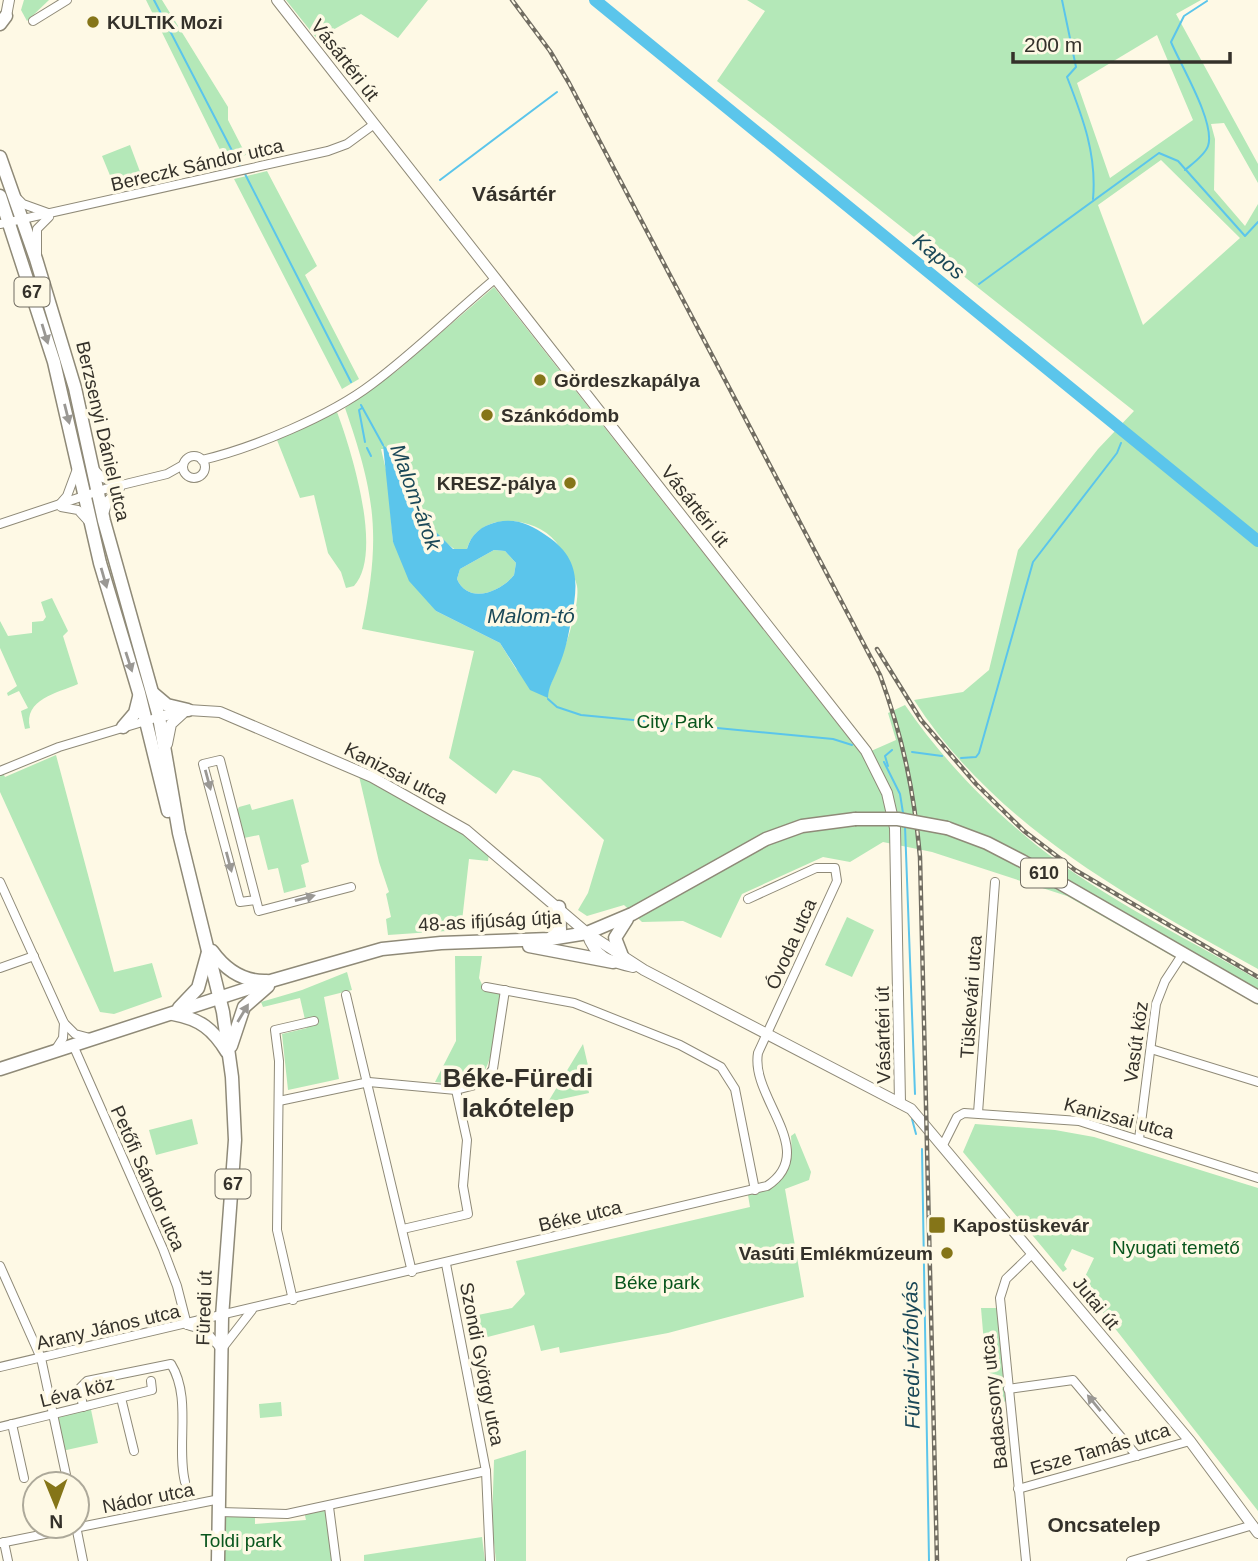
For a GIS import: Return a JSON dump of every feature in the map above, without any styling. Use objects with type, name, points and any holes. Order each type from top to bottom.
[{"type":"main road","name":"Berzsenyi Dániel utca","points":[[0,157],[14,194],[10,222],[36,260],[75,388],[97,492],[153,718]]},
{"type":"main road","name":"Berzsenyi Dániel utca","points":[[1,202],[10,222],[54,362],[90,526],[146,692]]},
{"type":"main road","points":[[123,727],[135,713],[146,692],[167,705],[188,710]]},
{"type":"main road","name":"67","points":[[153,718],[166,748],[179,833],[209,946],[229,1056]]},
{"type":"main road","name":"67","points":[[153,718],[165,804],[179,833]]},
{"type":"main road","name":"48-as ifjúság útja","points":[[274,980],[382,949],[412,944],[550,939],[587,933],[632,914],[766,839],[802,827],[855,819],[911,820],[947,828],[987,843],[1022,860],[1182,955]]},
{"type":"main road","points":[[550,939],[560,930],[558,907]]},
{"type":"main road","points":[[491,941],[617,959],[617,932],[632,914]]},
{"type":"main road","points":[[209,946],[222,964],[235,974],[259,981],[274,980]]},
{"type":"main road","points":[[170,1014],[198,988],[209,946]]},
{"type":"main road","name":"610","points":[[1182,955],[1258,997]]},
{"type":"main road","points":[[229,1056],[236,1025],[244,1007],[274,980]]},
{"type":"main road","name":"610","points":[[0,1069],[274,980]]},
{"type":"main road","points":[[170,1014],[187,1017],[208,1027],[229,1056]]},
{"type":"main road","name":"Füredi út","points":[[218,1561],[222,1317],[235,1140],[229,1056]]},
{"type":"street","points":[[2,20],[9,0]]},
{"type":"street","points":[[33,21],[67,0]]},
{"type":"street","name":"Vásártéri út","points":[[277,0],[866,751],[880,776],[891,808],[897,853],[900,1102]]},
{"type":"street","name":"Bereczk Sándor utca","points":[[10,222],[238,172],[346,144],[373,125]]},
{"type":"street","points":[[14,194],[23,204],[54,214]]},
{"type":"street","points":[[36,260],[37,229],[54,214]]},
{"type":"street","points":[[184,469],[196,478],[203,463],[339,404],[371,385],[495,279]]},
{"type":"street","points":[[0,524],[97,492],[184,469],[190,457],[203,463]]},
{"type":"street","points":[[91,463],[103,478],[126,485]]},
{"type":"street","points":[[58,507],[67,496],[78,467]]},
{"type":"street","points":[[104,521],[108,500],[126,485]]},
{"type":"street","points":[[58,507],[78,510],[90,526]]},
{"type":"street","points":[[166,748],[171,724],[188,710]]},
{"type":"street","name":"Kanizsai utca","points":[[153,718],[188,710],[220,712],[372,777],[427,806],[497,854],[587,933],[593,949],[617,959]]},
{"type":"street","points":[[0,771],[59,747],[153,718]]},
{"type":"street","points":[[256,900],[240,902],[203,764],[220,760],[259,911],[351,887]]},
{"type":"street","points":[[215,808],[231,803]]},
{"type":"street","name":"Óvoda utca","points":[[748,899],[816,869],[835,868],[837,881],[768,1033]]},
{"type":"street","points":[[0,882],[64,1023],[75,1034],[95,1038]]},
{"type":"street","name":"Tüskevári utca","points":[[978,1113],[995,882]]},
{"type":"street","name":"Vasút köz","points":[[1139,1139],[1159,992],[1182,955]]},
{"type":"street","points":[[0,968],[34,956]]},
{"type":"street","points":[[617,959],[644,970],[900,1102]]},
{"type":"street","points":[[486,987],[574,1003],[707,1057],[729,1076],[735,1089],[755,1190]]},
{"type":"street","points":[[279,1101],[369,1082],[456,1090],[483,1083],[493,1069],[505,990]]},
{"type":"street","points":[[346,995],[369,1082],[412,1272]]},
{"type":"street","points":[[293,1300],[277,1230],[279,1061],[275,1030],[314,1021]]},
{"type":"street","points":[[50,1053],[63,1038],[64,1023]]},
{"type":"street","name":"Béke utca","points":[[222,1317],[755,1190],[776,1181],[787,1159],[784,1134],[762,1089],[757,1067],[758,1052],[768,1033]]},
{"type":"street","name":"Petőfi Sándor utca","points":[[74,1045],[163,1249],[177,1286],[187,1325]]},
{"type":"street","points":[[1151,1049],[1258,1082]]},
{"type":"street","points":[[403,1229],[468,1214],[463,1186],[467,1140],[456,1090]]},
{"type":"street","name":"Jutai út","points":[[900,1102],[919,1115],[1190,1441],[1256,1529]]},
{"type":"street","points":[[943,1145],[957,1117],[978,1113]]},
{"type":"street","name":"Kanizsai utca","points":[[978,1113],[1069,1119],[1258,1178]]},
{"type":"street","name":"Badacsony utca","points":[[1026,1561],[1001,1289],[1006,1279],[1033,1253]]},
{"type":"street","name":"Szondi György utca","points":[[446,1264],[486,1471],[490,1561]]},
{"type":"street","points":[[0,1266],[41,1358],[65,1470]]},
{"type":"street","points":[[187,1325],[205,1330],[222,1350],[229,1335],[252,1310]]},
{"type":"street","name":"Arany János utca","points":[[0,1367],[222,1317]]},
{"type":"street","points":[[83,1407],[80,1388],[87,1381],[171,1364],[180,1395],[180,1447],[184,1482]]},
{"type":"street","points":[[1008,1388],[1073,1380],[1137,1456]]},
{"type":"street","name":"Léva köz","points":[[0,1427],[152,1390],[150,1381]]},
{"type":"street","points":[[121,1398],[134,1451]]},
{"type":"street","points":[[12,1424],[22,1470]]},
{"type":"street","name":"Esze Tamás utca","points":[[1018,1489],[1190,1441]]},
{"type":"street","name":"Szondi György utca","points":[[220,1506],[268,1515],[329,1507],[486,1471]]},
{"type":"street","name":"Nádor utca","points":[[91,1525],[220,1506]]},
{"type":"street","points":[[329,1507],[336,1561]]},
{"type":"street","points":[[1131,1561],[1256,1529]]},
{"type":"street","name":"Nádor utca","points":[[2,1543],[21,1539]]},
{"type":"street","points":[[79,1540],[83,1561]]},
{"type":"street","points":[[2,1543],[8,1561]]},
{"type":"green space","points":[[24,0],[49,0],[27,21],[21,10]]},
{"type":"green space","points":[[146,0],[162,0],[228,107],[228,120],[246,155],[225,160]]},
{"type":"green space","points":[[286,0],[428,0],[398,38],[361,14],[317,39]]},
{"type":"green space","points":[[747,0],[1201,0],[1176,14],[1258,164],[1258,183],[1224,123],[1211,124],[1215,139],[1214,190],[1245,226],[1258,204],[1258,969],[1115,886],[1069,856],[1025,822],[984,786],[947,745],[914,700],[963,692],[989,670],[1018,550],[1098,449],[1134,411],[717,81],[765,11]],"holes":[[[1157,35],[1193,120],[1110,178],[1077,83]],[[1161,160],[1240,238],[1143,325],[1098,205]]]},
{"type":"green space","points":[[130,145],[142,177],[159,171],[160,181],[116,190],[102,156]]},
{"type":"green space","points":[[267,171],[317,266],[305,275],[359,379],[342,389],[234,179]]},
{"type":"green space","name":"City Park","points":[[494,287],[862,755],[896,740],[888,713],[905,705],[960,773],[990,805],[1023,834],[1107,894],[1258,980],[1258,1005],[1067,896],[932,852],[883,842],[850,862],[823,857],[742,894],[721,938],[683,921],[642,922],[624,905],[587,916],[578,910],[588,893],[604,840],[540,778],[513,770],[496,794],[449,758],[474,651],[362,629],[372,568],[372,517],[363,467],[345,408],[398,370]],"holes":[[[381,449],[388,449],[423,519],[442,540],[457,551],[467,549],[482,528],[507,521],[534,526],[556,542],[574,576],[577,596],[568,638],[548,690],[516,669],[500,643],[436,611],[393,542],[388,478]]]},
{"type":"green space","points":[[337,412],[350,450],[365,527],[366,551],[362,571],[354,586],[346,588],[341,572],[328,553],[314,495],[300,498],[277,440]]},
{"type":"green space","points":[[494,550],[505,551],[516,563],[514,575],[493,591],[485,593],[476,594],[462,587],[457,579],[460,569]]},
{"type":"green space","points":[[52,598],[68,631],[63,636],[78,684],[44,698],[32,710],[30,728],[25,729],[21,711],[28,708],[19,691],[8,696],[7,693],[17,686],[0,648],[0,621],[8,636],[32,633],[32,622],[43,621],[46,617],[41,602]]},
{"type":"green space","points":[[56,755],[114,972],[152,963],[162,997],[114,1014],[100,1012],[0,792],[0,774],[3,773],[5,777]]},
{"type":"green space","points":[[359,776],[465,835],[489,854],[488,861],[469,859],[461,930],[388,935],[386,919],[391,917],[386,894],[389,892],[379,862]]},
{"type":"green space","points":[[293,799],[309,862],[301,865],[306,887],[284,893],[278,868],[268,870],[259,835],[244,838],[237,811],[239,807],[250,804],[252,810]]},
{"type":"green space","points":[[847,917],[874,930],[852,977],[825,965]]},
{"type":"green space","points":[[455,956],[482,956],[479,978],[485,991],[500,994],[494,1042],[486,1067],[474,1081],[460,1084],[435,1082],[456,1041]]},
{"type":"green space","points":[[347,972],[352,990],[324,997],[339,1079],[288,1090],[282,1034],[307,1028],[300,998],[263,1007],[261,1002],[302,990]]},
{"type":"green space","points":[[583,1044],[593,1087],[588,1088],[589,1093],[548,1102]]},
{"type":"green space","points":[[192,1119],[198,1144],[156,1155],[149,1130]]},
{"type":"green space","name":"Nyugati temető","points":[[975,1124],[1055,1130],[1094,1137],[1258,1188],[1258,1511],[1081,1285],[1094,1258],[1072,1249],[1064,1265],[1067,1269],[1063,1272],[963,1152]]},
{"type":"green space","name":"Béke park","points":[[795,1133],[811,1172],[809,1180],[785,1189],[804,1297],[668,1333],[560,1353],[559,1347],[541,1351],[534,1325],[472,1341],[468,1317],[512,1308],[525,1294],[516,1261],[750,1207],[748,1195],[770,1187],[784,1176],[791,1160],[791,1136]]},
{"type":"green space","points":[[981,1308],[1001,1308],[1009,1401],[989,1403]]},
{"type":"green space","points":[[281,1402],[282,1416],[260,1418],[259,1404]]},
{"type":"green space","points":[[90,1405],[98,1443],[62,1451],[54,1414]]},
{"type":"green space","points":[[526,1450],[526,1561],[496,1561],[492,1524],[494,1460]]},
{"type":"green space","name":"Toldi park","points":[[329,1507],[336,1561],[218,1561],[220,1512],[255,1515],[255,1524],[306,1520],[304,1511]]},
{"type":"green space","points":[[482,1537],[485,1561],[364,1561],[364,1555]]},
{"type":"water","name":"Malom-tó","points":[[383,445],[388,449],[423,519],[453,549],[467,549],[478,531],[504,521],[529,526],[558,545],[571,564],[575,596],[566,645],[548,698],[530,690],[500,643],[436,611],[409,581],[393,542]],"holes":[[[494,550],[505,551],[516,563],[514,575],[508,581],[485,593],[476,594],[462,587],[457,579],[460,569]]]},
{"type":"waterway","name":"Malom-árok","points":[[154,0],[240,166]]},
{"type":"waterway","name":"Kapos","points":[[595,0],[1258,541]]},
{"type":"waterway","points":[[1062,0],[1076,67],[1067,77],[1091,152],[1093,199]]},
{"type":"waterway","points":[[1185,170],[1204,153],[1209,136],[1196,94],[1171,42],[1184,16],[1207,1]]},
{"type":"waterway","points":[[440,180],[557,92]]},
{"type":"waterway","points":[[979,284],[1159,153],[1178,161],[1245,236],[1258,222]]},
{"type":"waterway","name":"Malom-árok","points":[[245,174],[351,382]]},
{"type":"waterway","name":"Kapos","points":[[958,298],[963,294]]},
{"type":"waterway","name":"Malom-árok","points":[[361,405],[383,445]]},
{"type":"waterway","points":[[362,408],[359,410],[365,442]]},
{"type":"waterway","points":[[961,758],[976,757],[979,753],[1033,562],[1117,453],[1121,443]]},
{"type":"waterway","points":[[367,448],[371,456]]},
{"type":"waterway","name":"Malom-árok","points":[[548,699],[557,707],[581,715],[833,739],[852,745]]},
{"type":"waterway","points":[[888,766],[885,756],[892,750]]},
{"type":"waterway","points":[[912,752],[942,756]]},
{"type":"waterway","name":"Füredi-vízfolyás","points":[[884,762],[900,794],[903,813]]},
{"type":"waterway","name":"Füredi-vízfolyás","points":[[905,826],[915,1094]]},
{"type":"waterway","name":"Füredi-vízfolyás","points":[[912,1119],[916,1134]]},
{"type":"waterway","name":"Füredi-vízfolyás","points":[[922,1149],[929,1561]]},
{"type":"railway","points":[[512,0],[550,51],[569,83],[880,675],[901,743],[911,787],[920,857],[937,1561]]},
{"type":"railway","points":[[877,649],[921,720],[976,784],[1024,831],[1075,870],[1258,977]]},
{"type":"place","name":"KULTIK Mozi","points":[[93,22]]},
{"type":"place","name":"Gördeszkapálya","points":[[540,380]]},
{"type":"place","name":"Szánkódomb","points":[[487,415]]},
{"type":"place","name":"KRESZ-pálya","points":[[570,483]]},
{"type":"place","name":"Kapostüskevár","points":[[937,1225]]},
{"type":"place","name":"Vasúti Emlékmúzeum","points":[[947,1253]]},
{"type":"district","name":"Vásártér","points":[[514,193]]},
{"type":"district","name":"Béke-Füredi lakótelep","points":[[518,1093]]},
{"type":"district","name":"Oncsatelep","points":[[1104,1524]]}]
